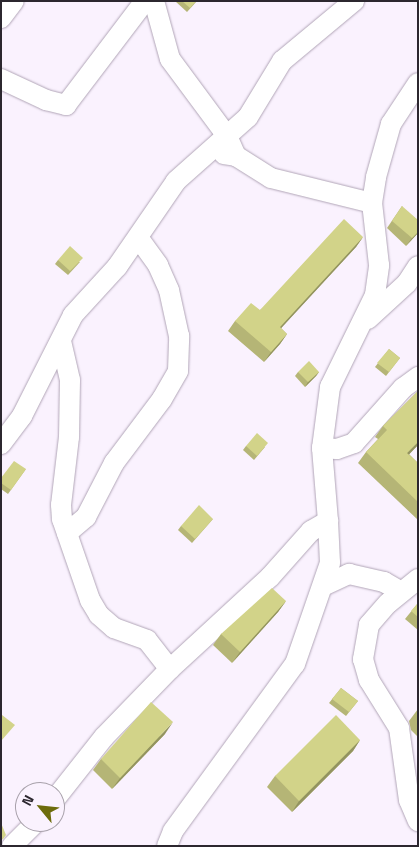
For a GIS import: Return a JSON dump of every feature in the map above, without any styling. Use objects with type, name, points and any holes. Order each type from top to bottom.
[{"type":"street","points":[[1,18],[14,1]]},
{"type":"street","points":[[1,79],[46,100],[66,104],[145,1]]},
{"type":"street","points":[[154,1],[170,60],[227,136],[236,156]]},
{"type":"street","points":[[1,444],[22,416],[73,315],[117,267],[176,181],[248,118],[282,61],[354,1]]},
{"type":"street","points":[[167,846],[173,831],[295,664],[323,586],[330,563],[322,448],[330,387],[375,294],[379,265],[372,203],[380,161],[391,124],[418,83]]},
{"type":"street","points":[[209,151],[236,156],[271,178],[372,203]]},
{"type":"street","points":[[66,533],[86,517],[114,463],[162,399],[178,371],[181,352],[180,336],[169,290],[158,265],[138,237]]},
{"type":"street","points":[[362,324],[407,283],[418,266]]},
{"type":"street","points":[[61,341],[70,380],[69,437],[60,505],[66,533],[90,600],[99,615],[114,628],[148,640],[170,669]]},
{"type":"street","points":[[322,448],[337,450],[354,443],[403,388],[418,377]]},
{"type":"street","points":[[65,786],[104,737],[170,669],[270,577],[311,531],[328,521]]},
{"type":"street","points":[[323,586],[349,574],[384,582],[401,592]]},
{"type":"street","points":[[418,579],[401,592],[369,625],[363,658],[369,680],[398,728],[409,800],[418,821]]},
{"type":"street","points":[[12,846],[26,832]]},
{"type":"building","points":[[182,1],[196,1],[190,8]]},
{"type":"building","points":[[402,206],[418,220],[418,232],[412,238],[392,221]]},
{"type":"building","points":[[344,219],[363,237],[280,327],[287,334],[271,352],[235,321],[251,303],[260,310]]},
{"type":"building","points":[[70,246],[83,258],[70,271],[58,260]]},
{"type":"building","points":[[389,349],[400,358],[389,372],[377,363]]},
{"type":"building","points":[[309,361],[319,372],[308,382],[298,372]]},
{"type":"building","points":[[418,391],[418,442],[407,453],[418,463],[418,502],[366,452],[387,430],[383,426]]},
{"type":"building","points":[[257,433],[268,443],[257,456],[246,446]]},
{"type":"building","points":[[14,461],[26,469],[11,490],[1,483],[1,478]]},
{"type":"building","points":[[199,505],[213,519],[195,539],[181,526]]},
{"type":"building","points":[[272,588],[286,601],[240,652],[221,634]]},
{"type":"building","points":[[418,603],[418,617],[411,611]]},
{"type":"building","points":[[341,688],[358,701],[349,712],[332,699]]},
{"type":"building","points":[[151,702],[173,722],[120,778],[101,759]]},
{"type":"building","points":[[336,715],[360,740],[299,801],[275,776]]},
{"type":"building","points":[[1,716],[15,725],[1,741]]},
{"type":"building","points":[[1,823],[6,835],[1,840]]}]
